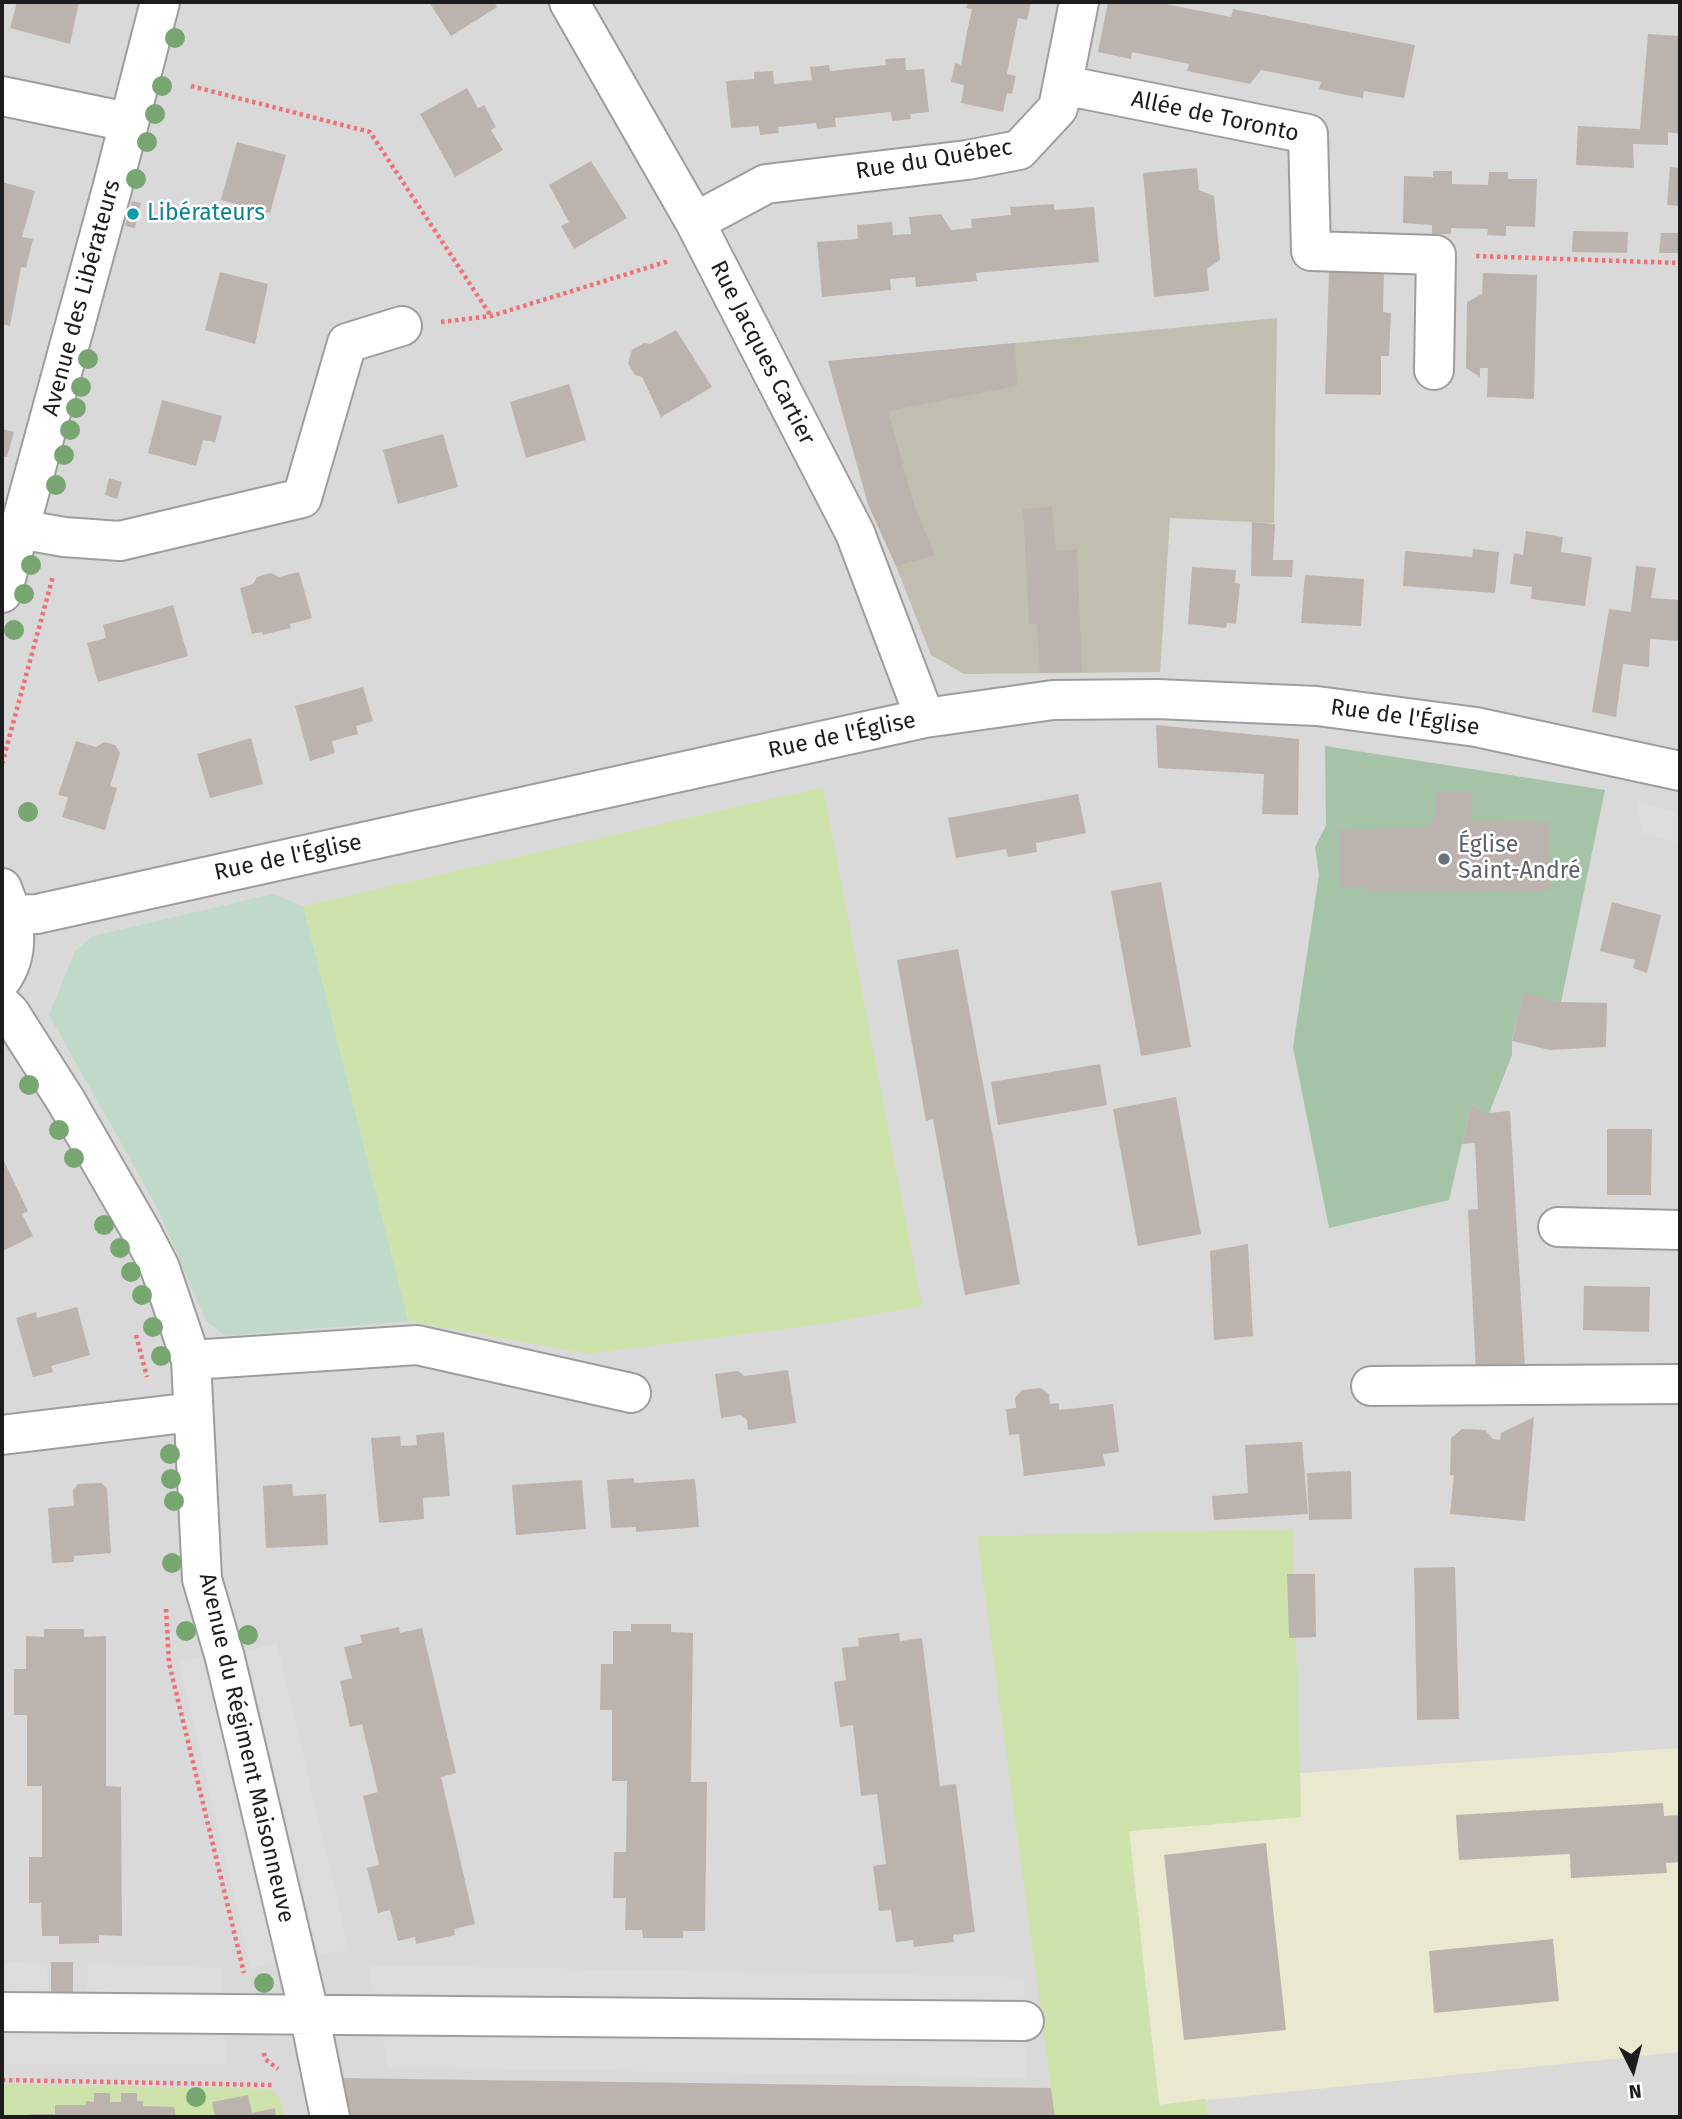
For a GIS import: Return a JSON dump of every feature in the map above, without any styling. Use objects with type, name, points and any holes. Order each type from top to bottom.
[{"type":"street","name":"Avenue des Libérateurs","points":[[2,593],[160,2]]},
{"type":"street","name":"Rue Jacques Cartier","points":[[569,2],[695,222],[855,533],[925,718]]},
{"type":"street","name":"Rue du Québec","points":[[695,222],[766,184],[967,160],[1019,150],[1058,108],[1079,2]]},
{"type":"street","name":"Allée de Toronto","points":[[1063,85],[1308,134],[1311,250],[1436,255]]},
{"type":"street","points":[[2,96],[128,122]]},
{"type":"street","points":[[1434,370],[1436,255]]},
{"type":"street","points":[[19,529],[64,537],[120,541],[302,498],[347,343],[402,327]]},
{"type":"street","name":"Rue de l'Église","points":[[8,902],[37,914],[925,718],[1053,700],[1157,699],[1317,706],[1476,727],[1680,771]]},
{"type":"street","points":[[2,979],[15,944],[8,902]]},
{"type":"street","name":"Avenue du Régiment Maisonneuve","points":[[2,1005],[10,1013],[66,1101],[142,1233],[160,1268],[191,1360],[202,1579],[225,1658],[309,2013],[330,2117]]},
{"type":"street","points":[[1558,1227],[1680,1230]]},
{"type":"street","points":[[191,1360],[417,1345],[631,1393]]},
{"type":"street","points":[[1371,1386],[1680,1384]]},
{"type":"street","points":[[2,1435],[193,1412]]},
{"type":"street","points":[[2,2012],[1024,2021]]},
{"type":"path","points":[[191,86],[370,132],[491,316]]},
{"type":"path","points":[[1436,255],[1680,263]]},
{"type":"path","points":[[402,327],[491,316],[676,259]]},
{"type":"path","points":[[2,764],[56,567]]},
{"type":"path","points":[[133,1326],[145,1364],[152,1417]]},
{"type":"path","points":[[165,1602],[169,1662],[245,1976]]},
{"type":"path","points":[[2,2080],[273,2085]]},
{"type":"shaded area","points":[[2,2],[1680,2],[1680,2117],[2,2117]]},
{"type":"shaded area","points":[[1277,318],[1274,523],[1170,518],[1160,672],[964,674],[931,655],[868,504],[828,361]]},
{"type":"shaded area","points":[[1637,801],[1680,814],[1680,844],[1642,833]]},
{"type":"shaded area","points":[[277,1643],[349,1950],[318,1955],[246,1651]]},
{"type":"shaded area","points":[[208,1656],[282,1961],[251,1968],[179,1662]]},
{"type":"shaded area","points":[[1680,1748],[1680,2052],[1159,2105],[1129,1831],[1301,1817],[1300,1773]]},
{"type":"shaded area","points":[[2,1962],[47,1964],[48,1996],[87,1997],[88,1963],[221,1968],[226,2064],[2,2064]]},
{"type":"shaded area","points":[[368,1965],[1024,1977],[1027,2078],[388,2067]]},
{"type":"green space","points":[[1325,746],[1605,790],[1561,1002],[1523,994],[1512,1040],[1512,1055],[1489,1113],[1471,1105],[1449,1200],[1329,1228],[1293,1047],[1319,875],[1315,847],[1326,826]]},
{"type":"green space","points":[[823,787],[922,1306],[823,1324],[589,1354],[408,1321],[303,906]]},
{"type":"green space","points":[[273,894],[303,906],[408,1321],[226,1336],[206,1321],[158,1209],[49,1015],[75,951],[93,936]]},
{"type":"green space","points":[[1293,1529],[1301,1817],[1129,1831],[1159,2105],[1205,2099],[1208,2117],[1055,2117],[977,1536]]},
{"type":"green space","points":[[2,2084],[269,2089],[279,2096],[285,2117],[2,2117]]},
{"type":"building","points":[[17,2],[79,2],[70,44],[10,28]]},
{"type":"building","points":[[429,2],[494,2],[497,7],[451,36]]},
{"type":"building","points":[[968,2],[1031,2],[1027,20],[1018,18],[1007,74],[1016,76],[1012,94],[1007,93],[1003,112],[961,103],[964,85],[951,82],[955,63],[961,65],[972,9],[966,8]]},
{"type":"building","points":[[1108,2],[1156,2],[1231,17],[1233,9],[1415,45],[1404,98],[1364,91],[1363,98],[1341,94],[1319,89],[1321,82],[1261,70],[1250,84],[1187,71],[1189,64],[1132,52],[1131,59],[1098,52]]},
{"type":"building","points":[[1648,34],[1680,36],[1680,134],[1668,132],[1668,145],[1633,144],[1634,168],[1576,165],[1578,126],[1640,129]]},
{"type":"building","points":[[905,58],[906,70],[924,69],[929,112],[910,114],[911,119],[892,121],[891,112],[835,118],[836,127],[817,129],[816,123],[778,127],[779,133],[760,135],[759,126],[731,128],[726,81],[754,79],[754,72],[773,71],[774,84],[812,80],[810,67],[829,65],[830,71],[886,65],[885,59]]},
{"type":"building","points":[[467,88],[478,108],[484,105],[496,127],[491,130],[503,150],[455,177],[420,114]]},
{"type":"building","points":[[237,142],[286,155],[270,213],[221,200]]},
{"type":"building","points":[[591,161],[627,218],[574,249],[561,226],[569,222],[549,185]]},
{"type":"building","points":[[1670,167],[1680,168],[1680,206],[1667,205]]},
{"type":"building","points":[[1197,168],[1199,190],[1214,196],[1220,260],[1207,269],[1209,291],[1154,297],[1143,173]]},
{"type":"building","points":[[1433,171],[1452,171],[1452,184],[1488,185],[1489,172],[1508,172],[1508,179],[1537,179],[1535,227],[1506,226],[1506,236],[1487,235],[1488,229],[1451,228],[1451,234],[1432,234],[1432,225],[1403,223],[1404,176],[1433,177]]},
{"type":"building","points":[[2,182],[35,191],[22,237],[33,239],[26,268],[21,267],[10,326],[2,324]]},
{"type":"building","name":"Libérateurs","points":[[132,201],[141,203],[135,228],[125,226]]},
{"type":"building","points":[[1054,204],[1054,210],[1094,207],[1099,262],[976,273],[977,281],[916,287],[915,277],[890,279],[891,290],[822,297],[817,242],[858,239],[857,225],[892,222],[893,235],[911,234],[909,217],[941,214],[951,230],[972,228],[971,219],[1011,215],[1010,207]]},
{"type":"building","points":[[1573,231],[1628,232],[1627,253],[1572,252]]},
{"type":"building","points":[[1661,233],[1680,233],[1680,253],[1659,253]]},
{"type":"building","points":[[1329,271],[1384,272],[1383,312],[1391,313],[1389,356],[1381,356],[1381,395],[1325,394]]},
{"type":"building","points":[[220,272],[268,284],[255,344],[205,330]]},
{"type":"building","points":[[1483,273],[1537,275],[1534,399],[1487,397],[1488,368],[1480,368],[1480,377],[1466,368],[1467,302],[1482,294]]},
{"type":"building","points":[[676,330],[712,387],[661,417],[642,377],[635,375],[628,363],[632,350]]},
{"type":"building","points":[[1015,343],[1017,386],[888,411],[914,505],[935,555],[896,566],[868,504],[828,361]]},
{"type":"building","points":[[569,384],[586,440],[526,458],[510,402]]},
{"type":"building","points":[[162,400],[222,416],[215,442],[203,440],[196,466],[148,453]]},
{"type":"building","points":[[3,429],[14,432],[7,457],[2,456]]},
{"type":"building","points":[[443,434],[458,487],[398,504],[383,450]]},
{"type":"building","points":[[109,478],[122,482],[117,499],[105,495]]},
{"type":"building","points":[[1052,507],[1056,551],[1077,549],[1082,672],[1040,673],[1037,624],[1029,624],[1023,509]]},
{"type":"building","points":[[1252,522],[1275,524],[1273,560],[1293,560],[1292,577],[1251,576]]},
{"type":"building","points":[[1526,531],[1563,537],[1561,552],[1592,557],[1585,606],[1531,599],[1532,587],[1510,584],[1514,553],[1523,555]]},
{"type":"building","points":[[1473,549],[1499,552],[1495,593],[1403,586],[1405,551],[1472,557]]},
{"type":"building","points":[[1636,566],[1656,568],[1651,598],[1680,600],[1680,641],[1650,639],[1649,667],[1623,664],[1616,717],[1592,712],[1609,609],[1631,612]]},
{"type":"building","points":[[1192,567],[1236,570],[1235,583],[1240,584],[1236,624],[1227,623],[1226,628],[1188,624]]},
{"type":"building","points":[[299,572],[312,618],[290,624],[291,628],[263,635],[262,632],[252,634],[240,588],[253,584],[257,577],[271,573],[279,577]]},
{"type":"building","points":[[1305,575],[1364,579],[1361,626],[1301,623]]},
{"type":"building","points":[[173,605],[188,656],[98,682],[87,643],[106,638],[103,625]]},
{"type":"building","points":[[363,687],[373,721],[356,726],[358,734],[332,741],[335,753],[310,761],[295,706]]},
{"type":"building","points":[[1156,725],[1299,739],[1298,815],[1262,814],[1264,774],[1158,768]]},
{"type":"building","points":[[251,738],[263,784],[210,798],[197,754]]},
{"type":"building","points":[[76,741],[96,747],[104,742],[115,745],[120,753],[110,786],[117,788],[105,830],[62,817],[68,797],[58,795]]},
{"type":"building","name":"Église Saint-André","points":[[1435,791],[1472,791],[1472,821],[1549,822],[1549,891],[1365,891],[1365,888],[1339,888],[1339,830],[1430,827],[1431,819],[1435,819]]},
{"type":"building","points":[[1078,794],[1086,833],[1036,843],[1037,852],[1008,857],[1006,849],[956,858],[948,818]]},
{"type":"building","points":[[1161,882],[1191,1047],[1141,1056],[1111,891]]},
{"type":"building","points":[[1612,902],[1661,915],[1647,973],[1633,968],[1635,960],[1600,951]]},
{"type":"building","points":[[958,949],[1020,1284],[965,1295],[933,1119],[926,1121],[897,960]]},
{"type":"building","points":[[1523,993],[1561,1002],[1607,1003],[1606,1047],[1550,1050],[1512,1041]]},
{"type":"building","points":[[1100,1064],[1107,1105],[998,1125],[991,1082]]},
{"type":"building","points":[[1176,1097],[1201,1234],[1138,1246],[1113,1109]]},
{"type":"building","points":[[1471,1105],[1489,1113],[1510,1111],[1525,1369],[1476,1372],[1468,1210],[1478,1209],[1475,1143],[1462,1144]]},
{"type":"building","points":[[1607,1129],[1652,1129],[1651,1195],[1607,1195]]},
{"type":"building","points":[[2,1157],[28,1211],[22,1214],[33,1236],[3,1251]]},
{"type":"building","points":[[1248,1244],[1253,1336],[1214,1340],[1210,1251]]},
{"type":"building","points":[[1584,1286],[1650,1287],[1649,1332],[1583,1330]]},
{"type":"building","points":[[77,1307],[90,1355],[51,1366],[53,1372],[33,1377],[16,1318],[36,1312],[37,1318]]},
{"type":"building","points":[[788,1370],[796,1423],[748,1430],[747,1420],[741,1415],[721,1418],[715,1374],[738,1371],[744,1376]]},
{"type":"building","points":[[1041,1388],[1049,1394],[1050,1404],[1059,1403],[1059,1410],[1113,1404],[1119,1452],[1103,1454],[1105,1466],[1024,1476],[1019,1434],[1009,1435],[1006,1409],[1016,1408],[1015,1398],[1022,1390]]},
{"type":"building","points":[[1534,1417],[1525,1521],[1450,1514],[1454,1475],[1450,1475],[1451,1438],[1462,1429],[1485,1430],[1493,1439],[1500,1440],[1501,1433]]},
{"type":"building","points":[[444,1432],[450,1496],[423,1498],[424,1519],[379,1523],[371,1438],[400,1436],[401,1446],[417,1445],[416,1435]]},
{"type":"building","points":[[1302,1442],[1308,1514],[1214,1520],[1212,1496],[1248,1493],[1245,1445]]},
{"type":"building","points":[[1351,1471],[1352,1519],[1309,1520],[1307,1473]]},
{"type":"building","points":[[634,1478],[634,1483],[695,1479],[699,1527],[636,1532],[636,1527],[611,1528],[607,1480]]},
{"type":"building","points":[[582,1480],[586,1529],[516,1535],[512,1485]]},
{"type":"building","points":[[101,1483],[107,1488],[111,1553],[74,1556],[74,1562],[52,1563],[48,1508],[74,1506],[73,1490],[78,1484]]},
{"type":"building","points":[[292,1484],[293,1496],[326,1494],[328,1545],[266,1548],[263,1486]]},
{"type":"building","points":[[1455,1567],[1459,1719],[1417,1720],[1414,1568]]},
{"type":"building","points":[[1287,1574],[1315,1574],[1316,1637],[1289,1638]]},
{"type":"building","points":[[631,1624],[671,1624],[671,1632],[693,1633],[691,1782],[707,1782],[705,1931],[683,1931],[683,1938],[643,1938],[642,1930],[625,1930],[626,1898],[613,1898],[614,1852],[626,1852],[627,1781],[612,1781],[612,1710],[600,1710],[601,1664],[613,1664],[613,1631],[631,1631]]},
{"type":"building","points":[[399,1627],[400,1633],[422,1628],[456,1773],[441,1777],[475,1924],[454,1929],[455,1935],[416,1944],[415,1937],[398,1941],[390,1910],[378,1913],[367,1868],[379,1865],[363,1796],[378,1792],[362,1724],[350,1727],[340,1681],[352,1678],[344,1647],[362,1643],[360,1635]]},
{"type":"building","points":[[44,1629],[84,1629],[84,1637],[106,1636],[106,1786],[121,1787],[122,1936],[99,1935],[99,1943],[59,1944],[59,1936],[42,1936],[41,1903],[29,1903],[29,1857],[42,1857],[42,1786],[27,1786],[27,1715],[14,1715],[14,1669],[26,1669],[26,1636],[44,1637]]},
{"type":"building","points":[[899,1633],[900,1641],[922,1638],[940,1786],[956,1784],[975,1932],[953,1935],[954,1942],[914,1947],[913,1940],[896,1942],[891,1910],[879,1911],[873,1866],[886,1864],[877,1794],[861,1796],[853,1725],[840,1727],[834,1682],[846,1680],[842,1648],[859,1646],[858,1638]]},
{"type":"building","points":[[1663,1803],[1664,1816],[1680,1815],[1680,1862],[1666,1863],[1667,1873],[1571,1878],[1570,1854],[1459,1860],[1456,1815]]},
{"type":"building","points":[[1266,1843],[1286,2030],[1184,2040],[1164,1855]]},
{"type":"building","points":[[1553,1939],[1559,2001],[1434,2013],[1429,1951]]},
{"type":"building","points":[[51,1962],[73,1962],[73,1994],[51,1993]]},
{"type":"building","points":[[338,2078],[1051,2088],[1055,2117],[346,2117]]},
{"type":"building","points":[[94,2093],[110,2093],[110,2102],[121,2102],[121,2093],[137,2093],[137,2101],[143,2101],[143,2106],[174,2107],[176,2117],[29,2117],[29,2114],[55,2114],[55,2105],[86,2105],[86,2101],[94,2102]]},
{"type":"building","points":[[248,2095],[252,2113],[275,2108],[276,2117],[215,2117],[212,2102]]},
{"type":"place","name":"Libérateurs","points":[[133,214]]},
{"type":"place","name":"Église Saint-André","points":[[1444,859]]}]
